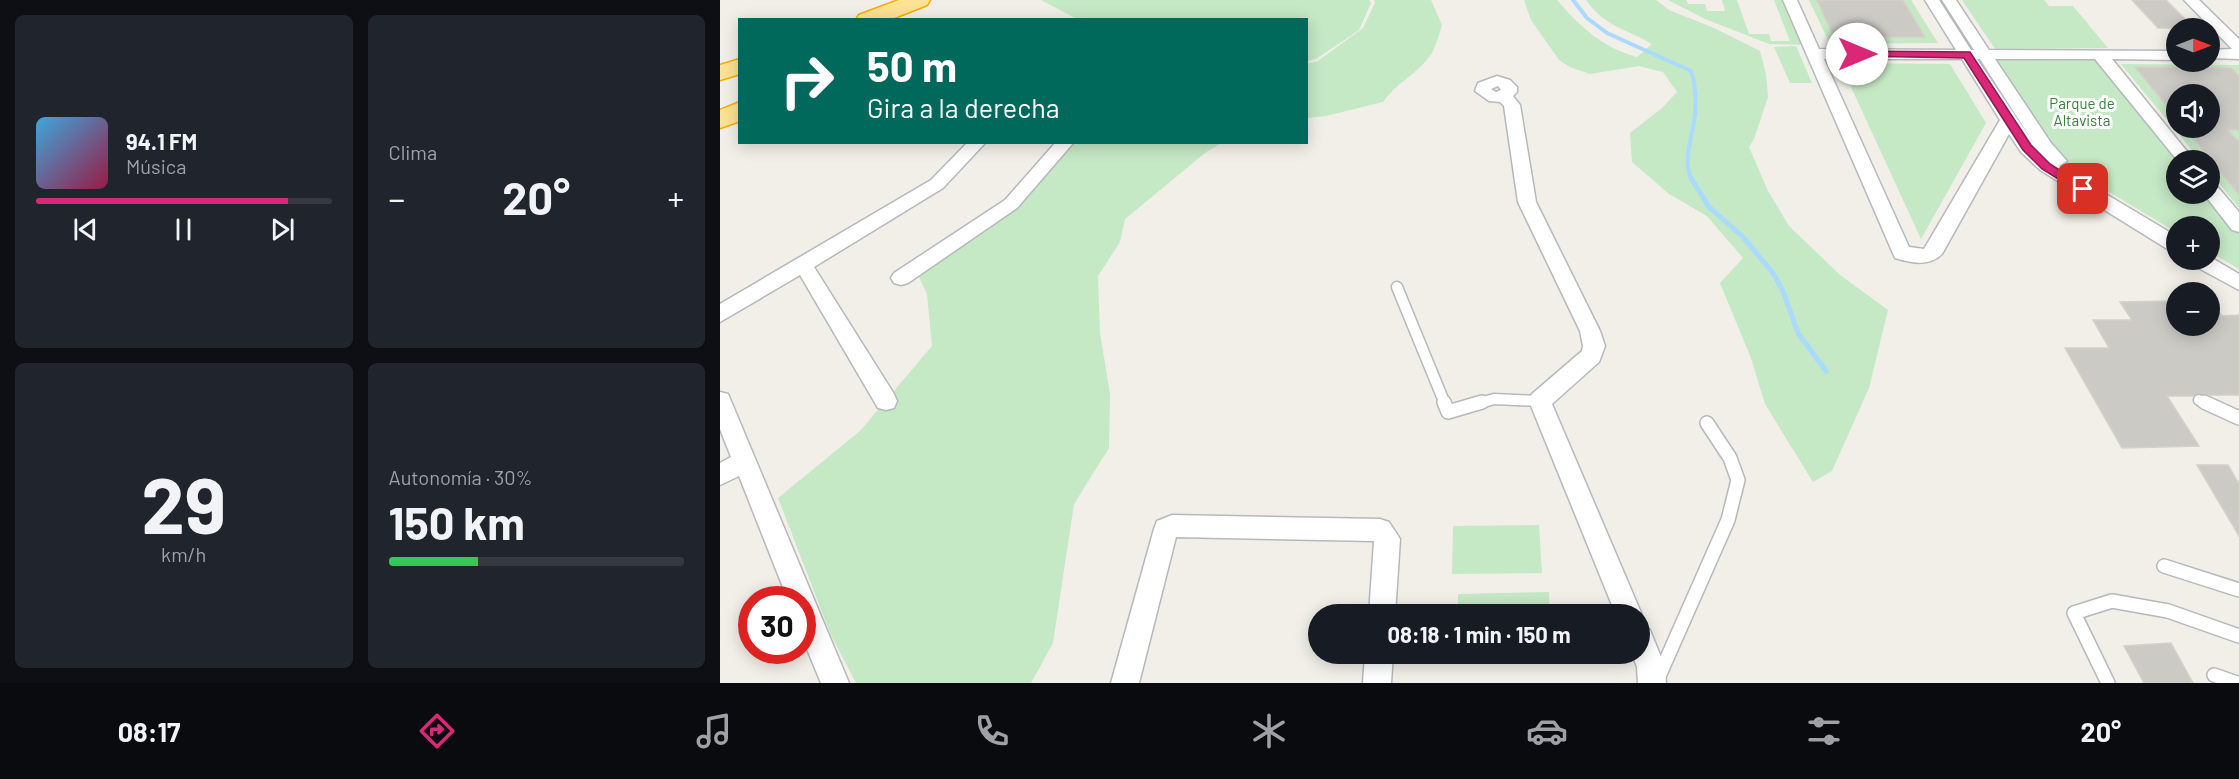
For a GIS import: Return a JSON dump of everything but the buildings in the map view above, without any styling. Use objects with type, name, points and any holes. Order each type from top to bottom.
[{"type":"highway","points":[[872,18],[919,0]]},
{"type":"highway","points":[[720,73],[738,67]]},
{"type":"highway","points":[[720,80],[738,81]]},
{"type":"highway","points":[[720,120],[738,111]]},
{"type":"street","points":[[1790,0],[1902,253],[1928,255],[1935,249],[2008,120]]},
{"type":"street","points":[[1932,0],[2059,162],[2166,226]]},
{"type":"street","points":[[1949,0],[2008,120],[2027,148],[2046,166],[2166,239]]},
{"type":"street","points":[[2191,0],[2239,48]]},
{"type":"street","points":[[1812,49],[1976,55],[2166,54]]},
{"type":"street","points":[[2220,54],[2239,54]]},
{"type":"street","points":[[2100,55],[2178,150]]},
{"type":"street","points":[[1503,96],[1512,105],[1527,202],[1590,331],[1594,346],[1591,356],[1540,401],[1624,604]]},
{"type":"street","points":[[720,314],[804,266],[936,184],[976,144]]},
{"type":"street","points":[[900,278],[1011,204],[1064,144]]},
{"type":"street","points":[[2220,201],[2239,225]]},
{"type":"street","points":[[2220,258],[2239,269]]},
{"type":"street","points":[[804,266],[886,401]]},
{"type":"street","points":[[2217,270],[2239,283]]},
{"type":"street","points":[[720,401],[795,586]]},
{"type":"street","points":[[720,475],[744,461]]},
{"type":"street","points":[[1125,683],[1164,535],[1166,529],[1172,526],[1380,530],[1388,539],[1383,604]]},
{"type":"street","points":[[816,635],[836,683]]},
{"type":"street","points":[[1377,683],[1378,664]]},
{"type":"lane","points":[[1397,287],[1448,412],[1494,399],[1540,401]]},
{"type":"lane","points":[[2199,400],[2239,418]]},
{"type":"lane","points":[[1653,678],[1728,520],[1738,480],[1730,458],[1707,423]]},
{"type":"lane","points":[[2164,566],[2239,590]]},
{"type":"lane","points":[[2108,683],[2074,613],[2112,601],[2168,611],[2239,636]]},
{"type":"lane","points":[[2214,675],[2237,683]]},
{"type":"green space","points":[[1041,0],[1369,0],[1371,3],[1359,30],[1316,59],[1308,61],[1308,18],[1075,18]]},
{"type":"green space","points":[[1374,0],[1431,0],[1442,25],[1432,52],[1425,62],[1394,89],[1383,102],[1326,116],[1308,118],[1308,64],[1318,61],[1363,28],[1375,3]]},
{"type":"green space","points":[[1524,0],[1557,0],[1592,35],[1613,48],[1637,57],[1652,44],[1608,22],[1586,0],[1656,0],[1669,10],[1714,28],[1760,51],[1766,74],[1768,97],[1754,139],[1749,147],[1768,191],[1789,226],[1840,275],[1888,310],[1869,388],[1832,471],[1813,482],[1765,404],[1751,358],[1720,283],[1743,258],[1707,216],[1669,194],[1632,162],[1630,133],[1662,108],[1677,92],[1663,72],[1639,66],[1590,74],[1570,67],[1559,60],[1531,20]]},
{"type":"green space","points":[[1668,0],[1686,0],[1688,4],[1705,4],[1707,11],[1725,11],[1722,0],[1737,0],[1749,34],[1769,34],[1771,41],[1790,41],[1774,0],[1790,0],[1810,45],[1769,44],[1705,19]]},
{"type":"green space","points":[[1809,0],[1911,0],[1938,43],[1830,44]]},
{"type":"green space","points":[[1962,0],[2044,0],[2049,6],[2073,6],[2108,48],[1995,49]]},
{"type":"green space","points":[[1796,46],[1812,83],[1790,83],[1774,47]]},
{"type":"green space","name":"Parque de Altavista","points":[[1984,55],[2100,55],[2178,150],[2166,150],[2166,204],[2220,204],[2220,201],[2239,225],[2239,269],[2220,258],[2220,216],[2166,216],[2166,226],[2059,162]]},
{"type":"green space","points":[[1840,63],[1950,64],[1986,123],[1921,239]]},
{"type":"green space","points":[[2121,64],[2166,64],[2166,72],[2220,72],[2220,65],[2239,65],[2239,208],[2220,184],[2220,150],[2192,150],[2182,138],[2220,138],[2220,84],[2166,84],[2166,119]]},
{"type":"green space","points":[[1074,144],[1219,144],[1205,153],[1125,219],[1120,242],[1098,276],[1100,333],[1110,394],[1109,448],[1074,504],[1053,643],[1031,683],[856,683],[831,635],[816,596],[816,586],[812,586],[778,498],[860,431],[932,346],[927,294],[919,277],[1016,209]]},
{"type":"green space","points":[[1539,525],[1542,573],[1452,574],[1453,526]]},
{"type":"green space","points":[[1549,592],[1550,604],[1458,604],[1458,594]]},
{"type":"waterway","points":[[1573,0],[1587,18],[1607,33],[1691,71],[1695,97],[1694,122],[1688,156],[1691,179]]},
{"type":"waterway","points":[[1691,179],[1709,207],[1743,237],[1773,273],[1783,291],[1798,333],[1826,371]]},
{"type":"route","points":[[1857,54],[1967,55],[2027,148],[2046,166],[2083,189]]}]
